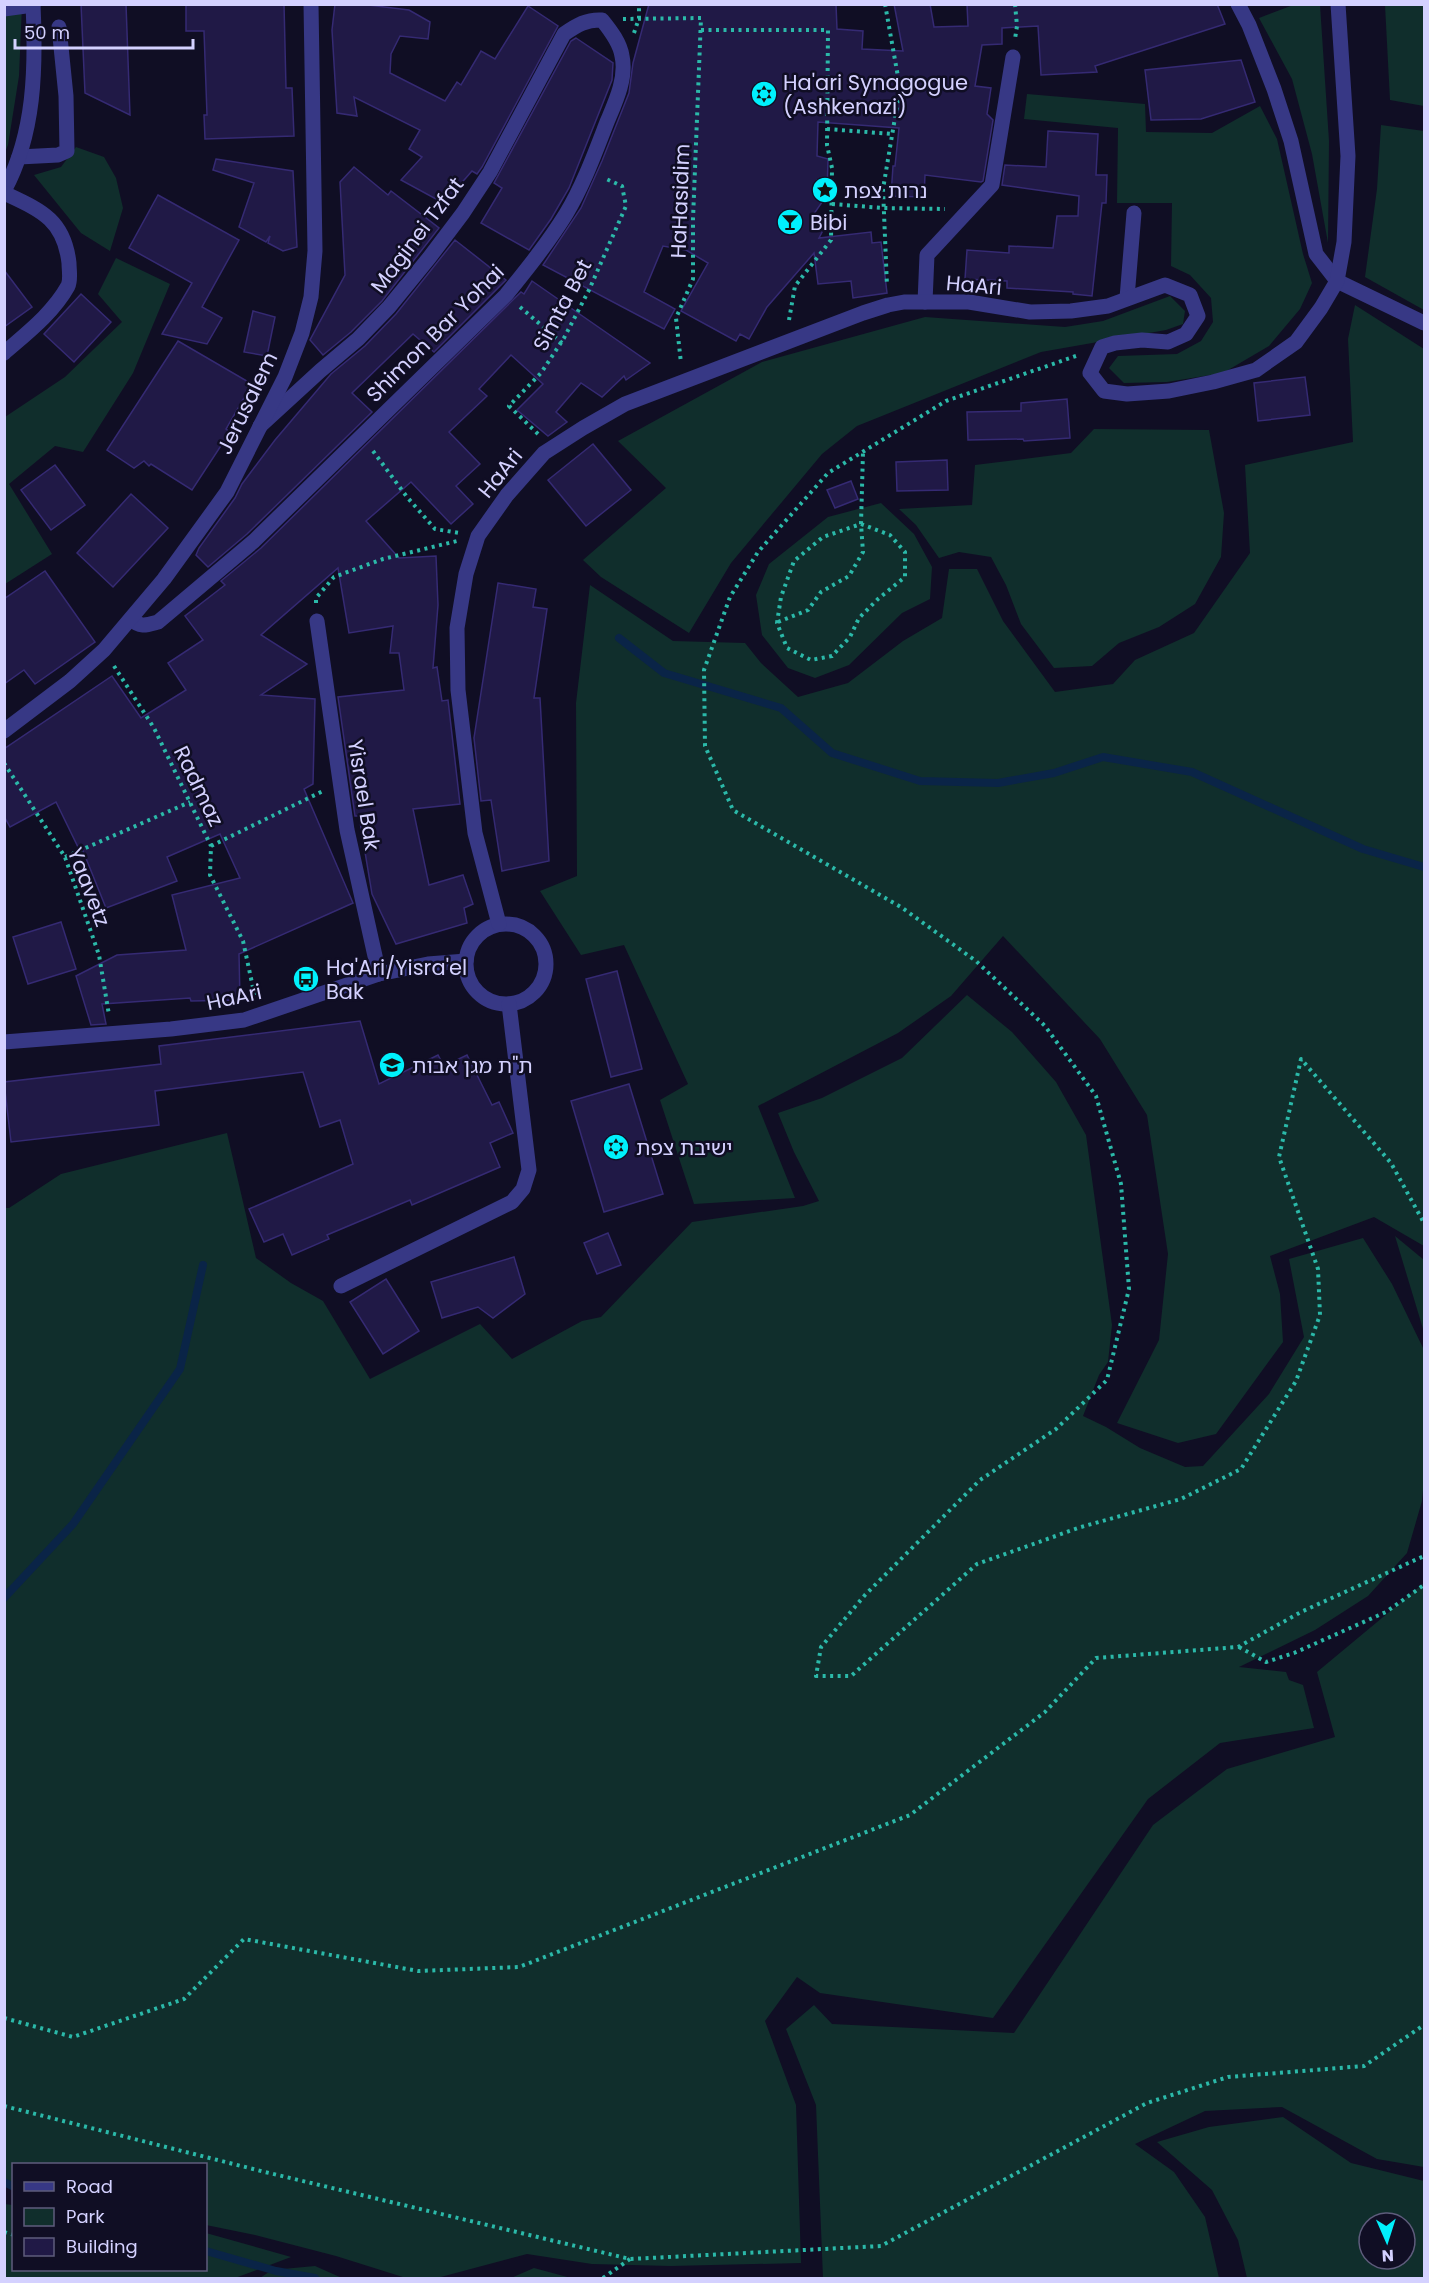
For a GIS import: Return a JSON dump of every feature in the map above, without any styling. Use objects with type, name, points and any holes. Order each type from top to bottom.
[{"type":"street","name":"Jerusalem","points":[[4,731],[70,681],[104,650],[164,579],[227,492],[285,377],[302,333],[310,297],[315,251],[311,4]]},
{"type":"street","points":[[1238,4],[1274,88],[1291,141],[1316,254],[1337,281],[1425,323]]},
{"type":"street","points":[[1102,347],[1090,373],[1104,391],[1127,394],[1169,392],[1256,370],[1296,342],[1321,308],[1337,281],[1344,242],[1348,156],[1338,4]]},
{"type":"street","points":[[4,9],[33,5],[34,86],[28,125],[19,158],[15,172],[4,192],[39,209],[58,227],[68,261],[70,284],[50,312],[4,353]]},
{"type":"street","name":"Shimon Bar Yohai","points":[[131,619],[136,624],[144,626],[158,622],[254,541],[506,295],[541,252],[567,212],[587,170],[616,100],[623,71],[622,55],[613,34],[602,20],[593,19],[579,24],[564,34]]},
{"type":"street","points":[[19,158],[58,155],[67,151],[66,96],[59,27]]},
{"type":"street","name":"Maginei Tzfat","points":[[260,426],[358,339],[389,308],[429,258],[490,172],[564,34]]},
{"type":"street","points":[[925,302],[927,255],[992,185],[1013,57]]},
{"type":"street","points":[[1127,298],[1134,213]]},
{"type":"street","name":"HaAri","points":[[499,924],[475,833],[458,690],[457,628],[466,574],[478,536],[507,495],[544,453],[625,405],[888,305],[969,302],[1030,312],[1071,311],[1108,306],[1165,285],[1190,295],[1198,316],[1186,334],[1168,342],[1142,340],[1102,347]]},
{"type":"street","name":"Yisrael Bak","points":[[317,621],[353,863],[379,974]]},
{"type":"street","points":[[499,924],[513,924],[530,931],[540,941],[546,954],[547,968],[543,982],[534,993],[522,1001],[509,1004],[497,1003],[484,997],[474,988],[467,975],[466,961],[469,947],[485,929],[499,924]]},
{"type":"street","name":"HaAri","points":[[4,1042],[112,1034],[244,1020],[379,974],[428,964],[466,961]]},
{"type":"street","points":[[341,1286],[512,1202],[523,1189],[529,1170],[509,1004]]},
{"type":"path","name":"HaHasidim","points":[[639,4],[639,18],[702,18],[693,219],[693,279],[676,318],[683,382]]},
{"type":"path","points":[[885,4],[900,88],[883,189],[888,305]]},
{"type":"path","points":[[1013,57],[1017,26],[1015,4]]},
{"type":"path","points":[[701,30],[828,30],[827,145],[832,168],[831,240],[795,286],[784,343]]},
{"type":"path","points":[[827,129],[892,134]]},
{"type":"path","name":"Simta Bet","points":[[552,448],[509,406],[542,374],[562,343],[589,290],[626,206],[621,186],[587,170]]},
{"type":"path","points":[[832,204],[969,210]]},
{"type":"path","points":[[506,295],[562,343]]},
{"type":"path","points":[[1102,347],[946,401],[828,473],[758,552],[730,597],[704,670],[705,746],[733,810],[901,907],[976,961],[1045,1026],[1096,1096],[1121,1184],[1129,1289],[1107,1380],[1056,1429],[980,1480],[865,1595],[821,1647],[816,1676],[851,1676],[977,1564],[1081,1527],[1181,1499],[1241,1469],[1296,1381],[1320,1315],[1318,1269],[1279,1157],[1301,1059],[1391,1163],[1425,1223]]},
{"type":"path","points":[[362,436],[406,497],[435,529],[478,536]]},
{"type":"path","points":[[777,623],[808,610],[821,592],[849,576],[862,552],[863,452]]},
{"type":"path","points":[[861,524],[890,535],[905,552],[905,577],[859,618],[850,637],[832,656],[811,660],[787,648],[777,623],[781,597],[794,561],[823,537],[861,524]]},
{"type":"path","points":[[317,621],[316,598],[334,577],[383,559],[478,536]]},
{"type":"path","name":"Radmaz","points":[[104,650],[153,728],[211,846],[210,875],[243,941],[259,1015]]},
{"type":"path","name":"Yaavetz","points":[[4,763],[65,857],[99,955],[112,1034]]},
{"type":"path","points":[[211,846],[340,783]]},
{"type":"path","points":[[65,857],[190,802]]},
{"type":"path","points":[[4,2018],[73,2037],[184,1999],[244,1939],[418,1971],[519,1968],[910,1815],[1045,1713],[1096,1658],[1238,1647],[1301,1612],[1425,1556]]},
{"type":"path","points":[[1238,1647],[1266,1662],[1294,1653],[1386,1612],[1425,1585]]},
{"type":"path","points":[[4,2106],[265,2172],[630,2259],[881,2246],[1147,2103],[1228,2077],[1364,2066],[1425,2025]]},
{"type":"path","points":[[603,2278],[630,2259]]},
{"type":"green space","points":[[1296,4],[1320,5],[1329,141],[1328,243],[1312,154],[1292,79],[1259,18]]},
{"type":"green space","points":[[5,5],[22,5],[19,76],[5,152]]},
{"type":"green space","points":[[1385,5],[1424,5],[1424,106],[1390,100]]},
{"type":"green space","points":[[1027,94],[1145,104],[1146,132],[1212,133],[1260,106],[1277,139],[1303,254],[1312,283],[1300,309],[1269,346],[1223,373],[1167,382],[1124,383],[1109,368],[1118,356],[1177,354],[1201,341],[1213,322],[1211,298],[1190,275],[1171,266],[1172,203],[1117,203],[1118,128],[1024,119]]},
{"type":"green space","points":[[1381,125],[1424,131],[1424,310],[1365,277],[1377,189]]},
{"type":"green space","points":[[76,147],[104,157],[116,178],[123,208],[110,251],[81,233],[34,175],[61,167]]},
{"type":"green space","points":[[116,258],[170,284],[133,373],[83,452],[55,446],[9,484],[52,554],[5,584],[5,417],[65,377],[122,322],[98,294]]},
{"type":"green space","points":[[1170,296],[1185,311],[1183,324],[1166,330],[1041,352],[857,426],[822,454],[731,563],[689,633],[601,577],[583,560],[666,488],[618,441],[762,362],[925,317],[1065,327],[1103,321]]},
{"type":"green space","points":[[1355,305],[1424,349],[1424,1246],[1374,1217],[1270,1256],[1280,1294],[1283,1342],[1216,1434],[1178,1443],[1117,1423],[1159,1340],[1168,1254],[1147,1115],[1100,1039],[1003,936],[951,996],[898,1033],[758,1106],[795,1198],[694,1204],[660,1100],[688,1084],[624,945],[581,955],[540,891],[577,876],[576,703],[590,585],[673,641],[745,643],[761,663],[798,697],[848,683],[903,641],[942,618],[949,569],[977,569],[1003,621],[1055,692],[1113,684],[1135,660],[1194,633],[1250,553],[1245,465],[1353,442],[1348,339]]},
{"type":"green space","points":[[1094,429],[1209,430],[1224,513],[1221,557],[1195,604],[1159,627],[1119,643],[1092,666],[1054,668],[1021,624],[1006,585],[991,557],[959,552],[939,558],[916,525],[899,509],[972,505],[975,465],[1071,453]]},
{"type":"green space","points":[[881,503],[914,534],[932,567],[930,599],[902,613],[849,665],[815,678],[788,668],[762,635],[756,595],[769,564],[828,517]]},
{"type":"green space","points":[[967,995],[1012,1032],[1056,1082],[1086,1135],[1112,1325],[1108,1362],[1099,1375],[1083,1416],[1140,1448],[1185,1467],[1203,1466],[1269,1394],[1304,1337],[1289,1259],[1363,1238],[1392,1284],[1424,1350],[1424,1479],[1422,1501],[1407,1553],[1368,1596],[1315,1630],[1239,1667],[1286,1672],[1289,1680],[1303,1685],[1314,1728],[1220,1743],[1148,1799],[993,2018],[820,1993],[797,1977],[765,2021],[796,2105],[801,2263],[671,2266],[592,2264],[527,2254],[437,2278],[406,2278],[336,2256],[207,2225],[207,2163],[12,2163],[12,2187],[5,2185],[5,1208],[9,1208],[61,1174],[227,1133],[256,1258],[291,1283],[323,1301],[370,1379],[480,1324],[512,1359],[582,1321],[601,1317],[692,1222],[803,1206],[819,1201],[794,1152],[778,1113],[822,1098],[902,1058]]},
{"type":"green space","points":[[1395,1236],[1424,1260],[1424,1332]]},
{"type":"green space","points":[[1424,1583],[1424,2167],[1377,2159],[1282,2107],[1205,2111],[1135,2144],[1174,2172],[1205,2217],[1219,2278],[823,2278],[816,2105],[786,2029],[814,2005],[832,2024],[1014,2033],[1153,1825],[1227,1769],[1335,1737],[1317,1672]]},
{"type":"green space","points":[[1283,2117],[1351,2163],[1424,2181],[1424,2278],[1247,2278],[1238,2240],[1212,2190],[1157,2142],[1209,2127]]},
{"type":"green space","points":[[4,2204],[12,2205],[12,2271],[207,2271],[207,2233],[291,2257],[235,2278],[5,2278]]},
{"type":"green space","points":[[315,2266],[342,2278],[260,2278],[272,2270]]},
{"type":"green space","points":[[534,2268],[571,2278],[511,2278]]},
{"type":"building","points":[[81,4],[126,4],[130,115],[85,93]]},
{"type":"building","points":[[186,4],[284,4],[286,88],[292,88],[294,136],[205,139],[204,115],[207,115],[204,31],[186,31]]},
{"type":"building","points":[[335,4],[360,4],[409,10],[430,22],[428,39],[400,36],[391,54],[390,73],[445,101],[457,82],[461,85],[481,51],[495,59],[528,6],[558,26],[482,167],[477,174],[472,171],[458,187],[447,205],[401,180],[422,157],[409,149],[420,130],[354,97],[357,116],[337,113],[332,30]]},
{"type":"building","points":[[649,4],[836,4],[837,29],[863,31],[862,49],[903,51],[894,4],[930,4],[934,27],[968,26],[967,4],[1217,4],[1225,24],[1095,66],[1097,72],[1041,75],[1038,26],[1002,28],[1002,44],[982,45],[975,86],[991,88],[987,114],[993,120],[983,181],[925,175],[924,197],[891,196],[899,128],[818,122],[817,156],[828,159],[827,195],[811,218],[827,223],[819,238],[871,232],[872,243],[881,242],[887,293],[853,298],[851,281],[818,284],[814,253],[767,307],[749,339],[740,334],[736,341],[681,311],[708,263],[686,250],[663,246],[644,292],[675,309],[664,329],[543,265],[581,208],[602,161],[629,93],[633,63]]},
{"type":"building","points":[[576,38],[613,63],[612,80],[569,188],[529,250],[481,223],[502,188],[494,183],[571,41]]},
{"type":"building","points":[[1241,60],[1255,102],[1201,119],[1151,120],[1145,70]]},
{"type":"building","points":[[1048,131],[1098,134],[1096,175],[1107,175],[1106,203],[1102,203],[1092,296],[1073,294],[1073,292],[1007,288],[1007,281],[965,279],[967,250],[1009,253],[1009,246],[1053,248],[1057,216],[1078,216],[1079,196],[1002,185],[1005,165],[1046,167]]},
{"type":"building","points":[[216,159],[293,171],[297,247],[283,251],[268,243],[270,236],[266,242],[239,227],[254,183],[213,170]]},
{"type":"building","points":[[354,167],[388,195],[391,191],[439,228],[382,301],[351,332],[323,355],[310,340],[345,275],[340,182]]},
{"type":"building","points":[[158,195],[239,240],[202,307],[222,318],[207,344],[162,334],[192,283],[129,248]]},
{"type":"building","points":[[455,240],[506,280],[434,352],[413,334],[352,393],[372,412],[247,534],[208,567],[196,555],[199,548],[275,440],[331,374],[365,346],[396,314]]},
{"type":"building","points":[[4,270],[32,307],[4,327]]},
{"type":"building","points":[[532,281],[650,363],[626,380],[624,376],[602,397],[581,383],[556,412],[567,422],[548,436],[517,410],[543,384],[511,355],[479,389],[487,396],[449,432],[480,464],[456,486],[473,504],[451,524],[411,482],[366,521],[399,558],[436,556],[438,605],[433,668],[437,667],[442,701],[448,700],[460,804],[413,809],[429,885],[463,875],[473,904],[464,908],[467,923],[396,944],[372,894],[359,816],[355,816],[338,697],[404,690],[399,653],[390,653],[393,626],[349,633],[338,568],[261,635],[307,664],[261,695],[315,699],[313,784],[304,789],[353,903],[239,954],[240,1000],[191,1001],[190,998],[102,1004],[106,1024],[91,1025],[76,976],[117,955],[186,950],[172,895],[240,878],[220,834],[167,857],[177,881],[106,908],[81,846],[78,847],[56,802],[10,827],[4,816],[4,749],[112,676],[141,718],[186,690],[168,663],[203,640],[185,616],[225,585],[221,581],[261,548],[521,292],[524,294]]},
{"type":"building","points":[[81,294],[111,322],[74,362],[44,334]]},
{"type":"building","points":[[253,311],[275,317],[267,356],[244,352]]},
{"type":"building","points":[[178,341],[252,384],[226,429],[230,432],[192,490],[151,464],[149,466],[144,461],[134,468],[107,450]]},
{"type":"building","points":[[1305,377],[1310,415],[1258,421],[1254,383]]},
{"type":"building","points":[[1067,399],[1070,438],[1024,441],[1023,439],[968,440],[967,412],[1021,411],[1021,403]]},
{"type":"building","points":[[593,444],[631,490],[586,526],[548,480]]},
{"type":"building","points":[[947,460],[948,490],[897,491],[896,462]]},
{"type":"building","points":[[55,465],[85,505],[51,530],[21,490]]},
{"type":"building","points":[[851,481],[858,499],[835,508],[827,490]]},
{"type":"building","points":[[131,494],[168,528],[113,587],[77,553]]},
{"type":"building","points":[[45,571],[95,642],[35,684],[24,670],[4,684],[4,599]]},
{"type":"building","points":[[498,583],[536,589],[533,607],[547,609],[534,698],[540,698],[549,861],[502,871],[491,800],[481,801],[474,738]]},
{"type":"building","points":[[61,922],[76,969],[28,984],[13,937]]},
{"type":"building","points":[[617,971],[642,1069],[611,1077],[586,979]]},
{"type":"building","points":[[360,1021],[379,1084],[438,1055],[444,1066],[467,1055],[492,1105],[499,1102],[513,1133],[490,1143],[500,1167],[412,1205],[410,1200],[327,1235],[329,1239],[292,1255],[283,1234],[264,1242],[249,1209],[353,1164],[340,1120],[320,1127],[303,1072],[155,1091],[159,1125],[11,1142],[4,1082],[161,1064],[159,1046]]},
{"type":"building","name":"ישיבת צפת","points":[[629,1084],[663,1194],[604,1212],[571,1101]]},
{"type":"building","points":[[608,1233],[621,1265],[597,1274],[584,1243]]},
{"type":"building","points":[[514,1257],[525,1294],[493,1318],[478,1307],[442,1318],[431,1282]]},
{"type":"building","points":[[386,1279],[419,1331],[383,1354],[350,1302]]},
{"type":"waterway","points":[[619,638],[664,673],[781,708],[832,753],[920,781],[998,783],[1054,773],[1103,757],[1192,772],[1363,849],[1424,867]]},
{"type":"waterway","points":[[4,1598],[73,1524],[180,1369],[203,1265]]},
{"type":"waterway","points":[[4,2182],[12,2186]]},
{"type":"waterway","points":[[207,2251],[276,2271],[315,2278]]},
{"type":"place","name":"Ha'ari Synagogue (Ashkenazi)","points":[[764,94]]},
{"type":"place","name":"נרות צפת","points":[[825,190]]},
{"type":"place","name":"Bibi","points":[[790,222]]},
{"type":"place","name":"Ha'Ari/Yisra'el Bak","points":[[306,979]]},
{"type":"place","name":"ת\"ת מגן אבות","points":[[392,1065]]},
{"type":"place","name":"ישיבת צפת","points":[[616,1147]]}]
